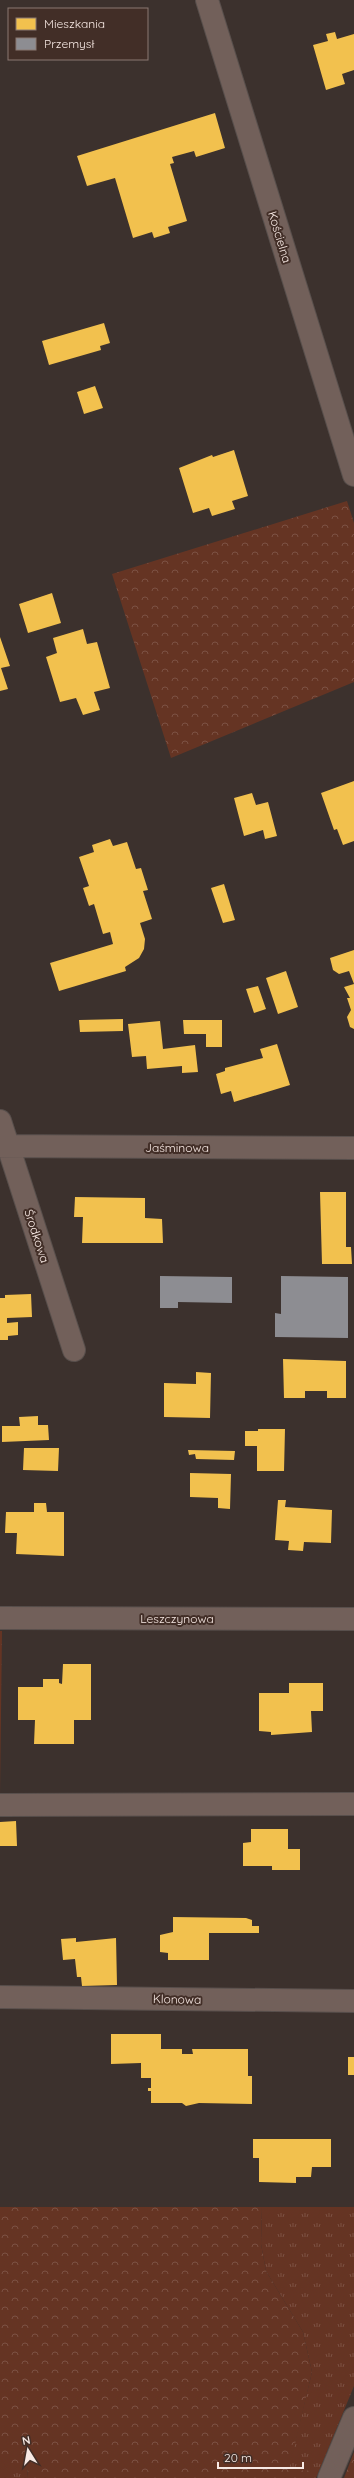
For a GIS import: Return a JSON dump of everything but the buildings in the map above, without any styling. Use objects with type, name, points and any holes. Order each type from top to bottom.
[{"type":"street","name":"Kościelna","points":[[207,0],[354,475]]},
{"type":"street","name":"Środkowa","points":[[0,1121],[4,1146],[74,1350]]},
{"type":"street","name":"Jaśminowa","points":[[4,1146],[354,1148]]},
{"type":"street","name":"Leszczynowa","points":[[0,1618],[354,1619]]},
{"type":"street","points":[[0,1806],[354,1804]]},
{"type":"street","name":"Klonowa","points":[[0,1997],[354,2001]]},
{"type":"street","points":[[329,2478],[354,2418]]},
{"type":"green space","points":[[347,501],[354,523],[354,682],[171,758],[112,574]]},
{"type":"green space","points":[[0,1631],[2,1631],[0,1795]]},
{"type":"green space","points":[[0,2207],[262,2207],[261,2244],[266,2271],[303,2332],[312,2372],[289,2470],[319,2471],[316,2478],[27,2478],[28,2467],[0,2467]]},
{"type":"green space","points":[[262,2207],[354,2207],[354,2386],[319,2471],[288,2471],[312,2372],[303,2332],[266,2271],[261,2244]]},
{"type":"green space","points":[[354,2452],[354,2478],[344,2478]]},
{"type":"green space","points":[[0,2467],[28,2467],[27,2478],[0,2478]]}]
